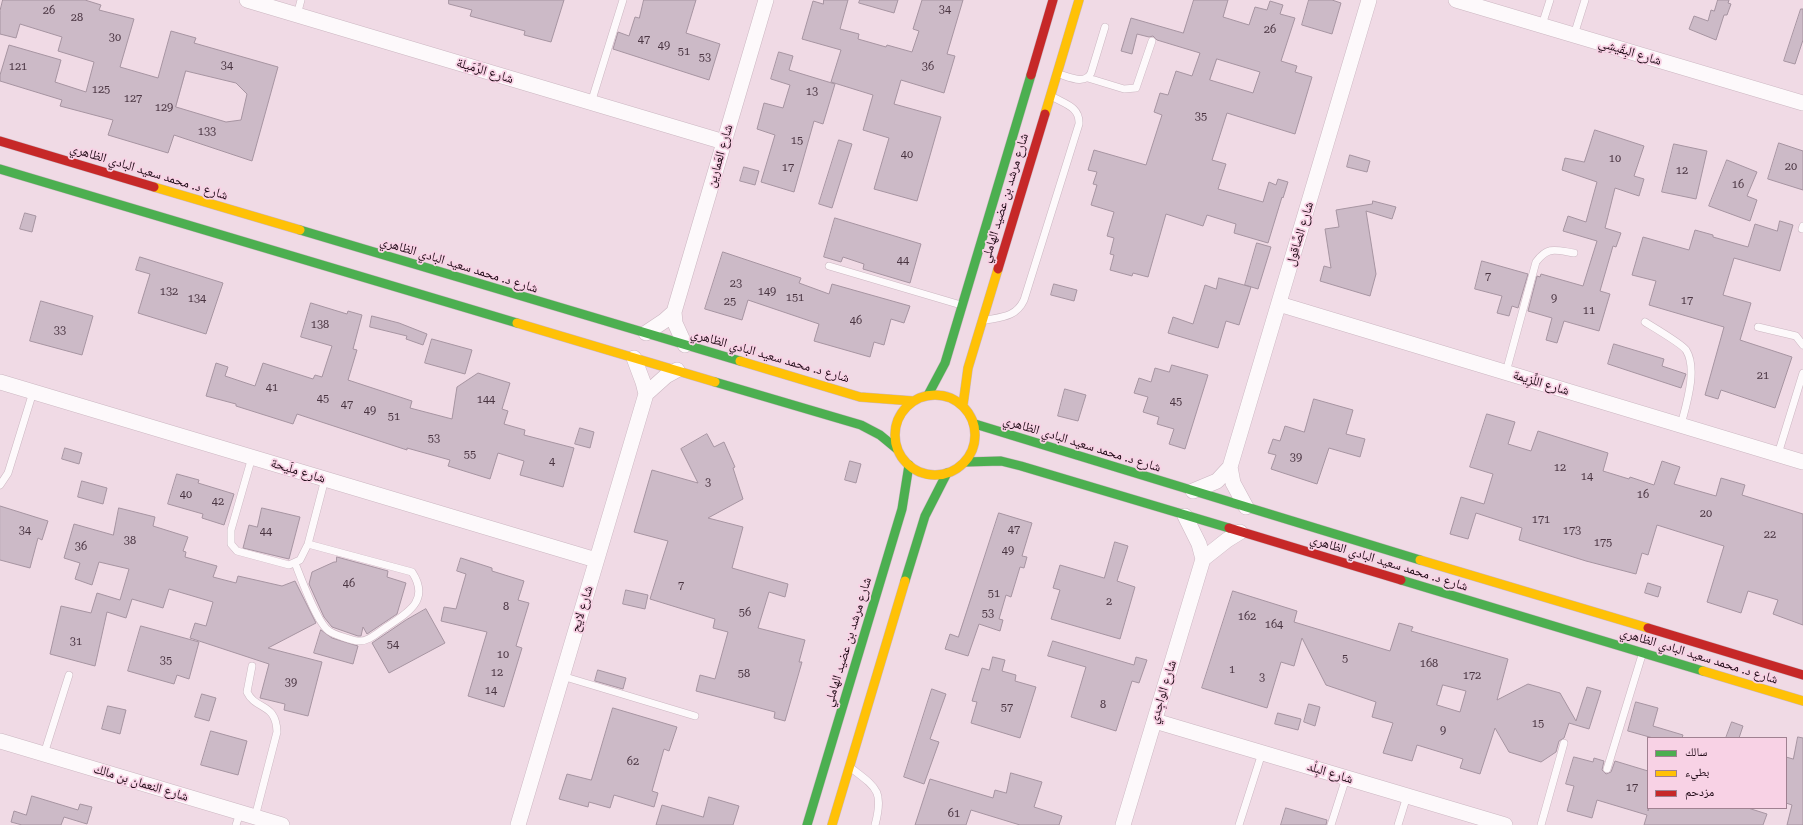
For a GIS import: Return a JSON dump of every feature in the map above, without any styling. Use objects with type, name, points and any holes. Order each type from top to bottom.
[{"type":"street","name":"شارع الرِّمَيلة","points":[[246,0],[724,142]]},
{"type":"street","name":"شارع العَمارين","points":[[674,312],[766,0]]},
{"type":"street","name":"شارع مرشد بن عضيد الهاملي","points":[[928,395],[945,363],[1053,0]]},
{"type":"street","name":"شارع مرشد بن عضيد الهاملي","points":[[963,404],[968,368],[1079,0]]},
{"type":"street","name":"شارع الصَّاقول","points":[[1246,507],[1232,484],[1230,468],[1369,0]]},
{"type":"street","name":"شارع البِقَيشِي","points":[[1456,0],[1803,104]]},
{"type":"street","name":"شارع د. محمد سعيد البادي الظاهري","points":[[0,142],[564,313],[646,333],[860,397],[913,401]]},
{"type":"street","points":[[0,169],[560,333],[634,358],[861,425],[880,435],[897,449]]},
{"type":"street","name":"شارع اللِّزِيمة","points":[[1279,304],[1803,462]]},
{"type":"street","points":[[646,333],[674,312]]},
{"type":"street","points":[[674,312],[675,323],[685,345]]},
{"type":"street","points":[[634,358],[646,394],[666,376],[678,370]]},
{"type":"street","name":"شارع مِلَيحة","points":[[0,382],[596,560]]},
{"type":"street","name":"شارع لايح","points":[[518,825],[646,394]]},
{"type":"street","points":[[941,394],[963,404],[970,413],[975,424],[976,437],[973,450],[966,462],[958,469],[948,473],[934,475],[920,472],[909,465],[902,458],[897,449],[895,437],[896,426],[900,414],[913,401],[928,395],[941,394]]},
{"type":"street","name":"شارع د. محمد سعيد البادي الظاهري","points":[[975,424],[1272,516],[1803,675]]},
{"type":"street","name":"شارع د. محمد سعيد البادي الظاهري","points":[[966,462],[1001,461],[1803,701]]},
{"type":"street","name":"شارع مرشد بن عضيد الهاملي","points":[[807,825],[902,509],[909,465]]},
{"type":"street","points":[[1193,491],[1217,481],[1230,468]]},
{"type":"street","points":[[832,825],[925,516],[948,473]]},
{"type":"street","points":[[1185,516],[1199,544],[1203,559],[1227,540],[1240,532]]},
{"type":"street","points":[[1264,539],[1276,536],[1279,529],[1272,516]]},
{"type":"street","name":"شارع الواجِدي","points":[[1123,825],[1203,559]]},
{"type":"street","name":"شارع البِلْد","points":[[1155,721],[1505,825]]},
{"type":"street","name":"شارع النعمان بن مالك","points":[[0,741],[44,754],[238,819],[255,817],[282,825]]},
{"type":"lane","points":[[297,15],[301,0]]},
{"type":"lane","points":[[591,102],[623,0]]},
{"type":"lane","points":[[1542,26],[1550,0]]},
{"type":"lane","points":[[1574,35],[1585,0]]},
{"type":"lane","points":[[1088,78],[1091,73],[1104,27]]},
{"type":"lane","points":[[1056,74],[1082,80],[1088,78],[1124,89],[1136,88],[1152,41]]},
{"type":"lane","points":[[982,321],[1009,316],[1022,306],[1079,124],[1078,115],[1074,108],[1050,95]]},
{"type":"lane","points":[[1506,372],[1536,262],[1542,254],[1552,249],[1574,253]]},
{"type":"lane","points":[[829,266],[962,306]]},
{"type":"lane","points":[[1645,322],[1686,349],[1690,365],[1691,383],[1681,425]]},
{"type":"lane","points":[[1758,326],[1796,336],[1803,345]]},
{"type":"lane","points":[[1778,454],[1803,373]]},
{"type":"lane","points":[[0,485],[8,473],[33,392]]},
{"type":"lane","points":[[252,458],[231,530],[231,544],[237,551],[289,565],[300,560],[308,544],[324,479]]},
{"type":"lane","points":[[295,563],[320,619],[329,631],[358,641],[369,638],[410,611],[419,592],[418,582],[412,572],[308,544]]},
{"type":"lane","points":[[1606,769],[1642,652]]},
{"type":"lane","points":[[252,666],[246,692],[251,699],[273,714],[277,725],[277,732],[255,817]]},
{"type":"lane","points":[[44,754],[69,675]]},
{"type":"lane","points":[[562,676],[695,716]]},
{"type":"lane","points":[[1541,825],[1564,743]]},
{"type":"lane","points":[[1239,825],[1262,752]]},
{"type":"lane","points":[[850,766],[870,783],[878,793],[880,806],[874,825]]},
{"type":"lane","points":[[1331,825],[1346,778]]},
{"type":"lane","points":[[1398,825],[1407,796]]},
{"type":"building","points":[[3,0],[85,0],[101,5],[99,10],[134,19],[120,67],[158,78],[171,31],[196,38],[194,43],[278,67],[252,161],[174,135],[168,153],[108,135],[113,120],[60,106],[62,100],[0,81],[0,75],[9,45],[61,60],[55,82],[86,92],[94,62],[58,51],[62,37],[20,24],[16,38],[0,34],[0,11]],"holes":[[[186,71],[236,83],[247,94],[241,120],[226,122],[176,107]]]},
{"type":"building","points":[[449,0],[564,0],[551,42],[524,35],[525,31],[470,16],[472,10],[449,4]]},
{"type":"building","points":[[644,0],[696,0],[686,33],[720,44],[709,80],[613,49],[618,32],[629,36],[635,17],[639,18]]},
{"type":"building","points":[[824,0],[848,0],[840,29],[859,34],[858,39],[886,47],[887,45],[912,52],[919,31],[913,29],[922,0],[963,0],[947,54],[955,56],[944,93],[901,80],[894,104],[941,117],[917,201],[874,189],[889,138],[863,130],[873,95],[831,82],[841,50],[802,39],[813,1],[823,4]]},
{"type":"building","points":[[860,0],[898,0],[894,13],[859,3]]},
{"type":"building","points":[[1194,0],[1228,0],[1223,17],[1249,25],[1255,7],[1267,10],[1270,1],[1283,5],[1280,14],[1295,18],[1281,61],[1297,66],[1295,72],[1312,77],[1295,134],[1227,113],[1212,160],[1226,164],[1218,189],[1263,202],[1269,182],[1276,185],[1278,179],[1288,182],[1268,243],[1234,233],[1236,224],[1207,215],[1203,226],[1166,214],[1148,277],[1133,273],[1132,276],[1110,270],[1114,255],[1110,254],[1114,238],[1107,236],[1114,212],[1091,205],[1097,185],[1093,184],[1097,172],[1088,170],[1094,150],[1146,165],[1162,115],[1154,112],[1160,93],[1168,95],[1176,71],[1192,76],[1200,53],[1157,40],[1153,36],[1149,37],[1137,34],[1132,54],[1121,51],[1131,18],[1183,33]],"holes":[[[1217,59],[1260,72],[1253,93],[1210,80]]]},
{"type":"building","points":[[1309,0],[1332,0],[1341,3],[1332,34],[1302,25]]},
{"type":"building","points":[[1718,0],[1729,0],[1728,3],[1731,4],[1727,15],[1724,15],[1716,40],[1689,29],[1694,16],[1708,21],[1711,10],[1714,11]]},
{"type":"building","points":[[1801,9],[1803,9],[1803,40],[1795,64],[1784,61]]},
{"type":"building","points":[[779,52],[793,56],[789,70],[835,84],[823,124],[814,121],[794,192],[761,182],[775,135],[757,129],[764,103],[783,108],[790,85],[771,79]]},
{"type":"building","points":[[1595,130],[1644,146],[1634,176],[1644,179],[1639,196],[1615,188],[1605,228],[1621,233],[1616,247],[1613,246],[1600,291],[1610,294],[1599,331],[1564,321],[1557,343],[1546,340],[1552,318],[1528,311],[1537,276],[1540,277],[1541,274],[1583,286],[1597,241],[1563,231],[1568,216],[1586,222],[1597,182],[1562,170],[1565,158],[1584,162]]},
{"type":"building","points":[[839,140],[852,144],[832,208],[819,204]]},
{"type":"building","points":[[1779,143],[1803,151],[1803,190],[1768,179]]},
{"type":"building","points":[[1674,144],[1707,151],[1696,199],[1662,192]]},
{"type":"building","points":[[1350,155],[1370,161],[1367,172],[1347,167]]},
{"type":"building","points":[[1727,160],[1757,172],[1747,196],[1757,200],[1750,221],[1709,206]]},
{"type":"building","points":[[744,167],[759,171],[755,185],[740,181]]},
{"type":"building","points":[[1373,201],[1396,207],[1392,219],[1366,211],[1376,274],[1370,296],[1320,281],[1324,266],[1331,268],[1325,229],[1339,227],[1336,210],[1372,204]]},
{"type":"building","points":[[25,213],[36,216],[32,232],[20,229]]},
{"type":"building","points":[[835,218],[921,244],[910,283],[863,269],[864,264],[843,257],[841,262],[824,257]]},
{"type":"building","points":[[1780,221],[1793,225],[1780,271],[1734,258],[1723,295],[1751,303],[1740,340],[1792,357],[1775,408],[1721,390],[1718,399],[1705,395],[1724,327],[1649,305],[1656,281],[1632,275],[1643,237],[1689,250],[1695,230],[1748,247],[1755,224],[1777,231]]},
{"type":"building","points":[[1257,243],[1271,247],[1258,289],[1245,285]]},
{"type":"building","points":[[723,252],[801,278],[799,283],[829,294],[832,284],[910,306],[904,323],[891,319],[884,345],[874,342],[870,357],[814,341],[819,324],[748,300],[742,320],[705,309]]},
{"type":"building","points":[[140,257],[223,283],[206,334],[138,313],[150,274],[136,270]]},
{"type":"building","points":[[1482,261],[1528,274],[1518,308],[1512,306],[1509,316],[1497,313],[1502,296],[1475,289]]},
{"type":"building","points":[[1219,278],[1251,287],[1239,325],[1226,321],[1218,348],[1168,333],[1173,317],[1193,324],[1205,285],[1216,289]]},
{"type":"building","points":[[1054,284],[1077,290],[1074,301],[1051,295]]},
{"type":"building","points":[[41,301],[93,316],[82,355],[30,341]]},
{"type":"building","points":[[311,303],[347,314],[348,311],[362,315],[353,349],[357,350],[348,380],[412,401],[410,408],[452,419],[457,387],[478,373],[510,383],[502,409],[508,411],[504,424],[525,430],[524,435],[574,448],[563,487],[520,475],[524,461],[498,453],[490,479],[448,466],[450,460],[407,448],[407,450],[297,414],[293,424],[236,406],[236,404],[206,396],[216,363],[228,367],[225,376],[255,386],[263,363],[313,379],[315,375],[322,377],[332,346],[301,337]]},
{"type":"building","points":[[372,316],[399,323],[427,334],[423,345],[406,339],[407,336],[370,327]]},
{"type":"building","points":[[432,339],[472,350],[465,374],[425,363]]},
{"type":"building","points":[[1614,344],[1664,359],[1662,366],[1686,374],[1681,388],[1608,364]]},
{"type":"building","points":[[1172,365],[1208,375],[1185,449],[1169,444],[1174,429],[1157,424],[1159,417],[1143,412],[1148,397],[1134,393],[1139,378],[1151,382],[1155,368],[1169,372]]},
{"type":"building","points":[[1065,389],[1086,395],[1078,421],[1058,416]]},
{"type":"building","points":[[1314,399],[1353,410],[1346,434],[1365,439],[1360,457],[1329,448],[1317,484],[1271,469],[1276,455],[1268,453],[1273,439],[1280,441],[1285,426],[1304,432]]},
{"type":"building","points":[[1487,414],[1515,422],[1508,444],[1531,451],[1538,431],[1608,453],[1603,471],[1629,479],[1630,477],[1654,485],[1662,461],[1680,467],[1674,484],[1716,496],[1721,478],[1745,485],[1742,495],[1803,514],[1803,625],[1773,614],[1778,600],[1748,591],[1741,613],[1707,602],[1724,546],[1657,525],[1648,555],[1642,553],[1636,574],[1586,561],[1519,540],[1522,528],[1476,513],[1468,539],[1450,534],[1461,497],[1484,504],[1493,474],[1470,467]]},
{"type":"building","points":[[580,428],[594,432],[590,448],[575,444]]},
{"type":"building","points":[[707,434],[714,447],[724,442],[735,467],[733,468],[743,499],[708,518],[743,527],[732,568],[788,584],[785,597],[769,592],[758,628],[805,640],[799,662],[802,662],[785,721],[774,718],[775,712],[696,691],[700,675],[715,679],[728,632],[713,628],[715,619],[650,599],[668,541],[634,532],[652,470],[698,483],[681,449]]},
{"type":"building","points":[[65,448],[82,453],[79,464],[62,459]]},
{"type":"building","points":[[850,461],[861,464],[856,483],[845,480]]},
{"type":"building","points":[[177,474],[199,480],[198,483],[234,494],[224,525],[202,518],[203,514],[168,504]]},
{"type":"building","points":[[82,481],[107,488],[103,504],[78,497]]},
{"type":"building","points":[[0,506],[48,521],[42,540],[38,538],[30,568],[0,560]]},
{"type":"building","points":[[119,508],[155,517],[153,526],[188,537],[183,551],[186,552],[185,557],[217,566],[213,577],[236,583],[238,576],[282,586],[295,581],[316,623],[268,648],[322,662],[308,716],[284,710],[285,704],[260,698],[269,664],[190,638],[195,623],[206,626],[213,602],[169,589],[163,608],[132,599],[126,618],[107,612],[95,666],[50,654],[61,606],[91,613],[97,593],[120,600],[129,569],[99,562],[92,585],[75,579],[80,563],[64,558],[74,524],[113,535]]},
{"type":"building","points":[[262,508],[300,517],[289,559],[243,548],[249,525],[257,527]]},
{"type":"building","points":[[999,513],[1032,523],[1022,556],[1027,557],[1024,568],[1020,567],[1011,597],[1006,595],[999,619],[1003,620],[1000,631],[979,624],[968,656],[945,649],[950,634],[958,637]]},
{"type":"building","points":[[1115,542],[1128,546],[1117,581],[1135,587],[1120,639],[1051,619],[1060,590],[1053,588],[1060,565],[1104,578]]},
{"type":"building","points":[[337,557],[388,571],[387,577],[406,583],[397,614],[367,634],[363,627],[361,636],[332,627],[324,617],[309,584],[312,572],[336,562]]},
{"type":"building","points":[[461,558],[492,568],[492,571],[524,581],[518,600],[529,603],[516,646],[522,648],[504,707],[468,696],[487,632],[441,621],[444,607],[456,609],[466,574],[457,571]]},
{"type":"building","points":[[1648,583],[1661,587],[1658,597],[1645,593]]},
{"type":"building","points":[[626,590],[648,595],[645,609],[623,604]]},
{"type":"building","points":[[1233,591],[1297,611],[1294,622],[1390,651],[1399,623],[1413,627],[1411,631],[1508,659],[1497,700],[1528,684],[1560,693],[1576,721],[1587,687],[1601,691],[1589,729],[1569,723],[1564,738],[1559,741],[1556,752],[1541,762],[1509,752],[1495,728],[1480,774],[1460,768],[1463,759],[1417,745],[1412,761],[1383,753],[1393,723],[1372,717],[1376,702],[1326,685],[1302,638],[1294,666],[1281,662],[1267,708],[1202,688]],"holes":[[[1443,685],[1466,691],[1460,712],[1437,705]]]},
{"type":"building","points":[[426,609],[445,643],[389,673],[372,643],[406,620]]},
{"type":"building","points":[[141,626],[199,642],[189,679],[177,675],[174,684],[128,671]]},
{"type":"building","points":[[321,630],[332,638],[358,646],[353,664],[314,653]]},
{"type":"building","points":[[1053,641],[1134,665],[1136,657],[1147,660],[1139,683],[1132,681],[1116,731],[1071,717],[1086,667],[1048,656]]},
{"type":"building","points":[[993,657],[1005,660],[1002,671],[1016,675],[1015,681],[1036,687],[1020,738],[971,723],[977,702],[972,701],[982,668],[989,670]]},
{"type":"building","points":[[598,670],[626,678],[623,689],[595,681]]},
{"type":"building","points":[[932,689],[946,694],[930,739],[939,742],[924,784],[904,777]]},
{"type":"building","points":[[202,694],[216,698],[209,721],[195,717]]},
{"type":"building","points":[[1636,702],[1658,708],[1653,726],[1683,735],[1682,737],[1649,737],[1628,731]]},
{"type":"building","points":[[1309,704],[1320,707],[1315,726],[1304,722]]},
{"type":"building","points":[[108,706],[126,710],[120,734],[102,729]]},
{"type":"building","points":[[613,708],[677,727],[669,751],[664,749],[652,791],[658,793],[654,807],[614,795],[610,808],[589,802],[588,807],[559,799],[567,774],[591,780]]},
{"type":"building","points":[[1278,713],[1301,719],[1298,730],[1275,724]]},
{"type":"building","points":[[1732,722],[1743,726],[1739,737],[1726,737]]},
{"type":"building","points":[[211,731],[247,741],[238,775],[201,765]]},
{"type":"building","points":[[1798,737],[1803,738],[1803,825],[1787,825],[1792,805],[1787,803],[1787,757],[1793,759]]},
{"type":"building","points":[[1574,757],[1593,762],[1594,758],[1604,761],[1602,770],[1606,774],[1611,772],[1615,761],[1647,771],[1648,811],[1649,809],[1751,809],[1767,814],[1763,825],[1644,825],[1647,815],[1597,800],[1592,818],[1567,811],[1574,786],[1566,784]]},
{"type":"building","points":[[1011,773],[1042,782],[1034,807],[1062,816],[1059,825],[1020,825],[971,810],[966,825],[915,825],[930,779],[993,798],[995,790],[1006,793]]},
{"type":"building","points":[[32,796],[78,810],[80,804],[92,807],[87,824],[64,817],[61,825],[22,825],[11,822],[14,811],[26,815]]},
{"type":"building","points":[[709,797],[739,806],[733,825],[656,825],[662,805],[703,817]]},
{"type":"building","points":[[1286,808],[1327,820],[1326,825],[1281,825]]},
{"type":"traffic: fast","points":[[928,395],[945,363],[1031,75]]},
{"type":"traffic: fast","points":[[0,169],[517,323]]},
{"type":"traffic: fast","points":[[300,230],[740,361]]},
{"type":"traffic: fast","points":[[715,382],[861,425],[880,435],[897,449]]},
{"type":"traffic: fast","points":[[975,424],[1420,560]]},
{"type":"traffic: fast","points":[[966,462],[1001,461],[1021,466],[1229,528]]},
{"type":"traffic: fast","points":[[807,825],[902,509],[909,465]]},
{"type":"traffic: fast","points":[[905,581],[925,516],[947,473]]},
{"type":"traffic: fast","points":[[1401,580],[1703,671]]},
{"type":"traffic: slow","points":[[1045,114],[1079,0]]},
{"type":"traffic: slow","points":[[154,187],[300,230]]},
{"type":"traffic: slow","points":[[963,405],[968,368],[998,269]]},
{"type":"traffic: slow","points":[[517,323],[715,382]]},
{"type":"traffic: slow","points":[[740,361],[860,397],[913,401]]},
{"type":"traffic: slow","points":[[927,395],[943,395],[964,406],[975,427],[975,435],[975,443],[964,464],[943,475],[927,475],[913,469],[906,464],[901,457],[895,443],[895,427],[901,413],[906,406],[913,401],[927,395]]},
{"type":"traffic: slow","points":[[1420,560],[1648,628]]},
{"type":"traffic: slow","points":[[832,825],[905,581]]},
{"type":"traffic: slow","points":[[1703,671],[1803,701]]},
{"type":"traffic: jam","points":[[1031,75],[1053,0]]},
{"type":"traffic: jam","points":[[998,269],[1045,114]]},
{"type":"traffic: jam","points":[[0,141],[154,187]]},
{"type":"traffic: jam","points":[[1229,528],[1401,580]]},
{"type":"traffic: jam","points":[[1648,628],[1803,675]]}]
